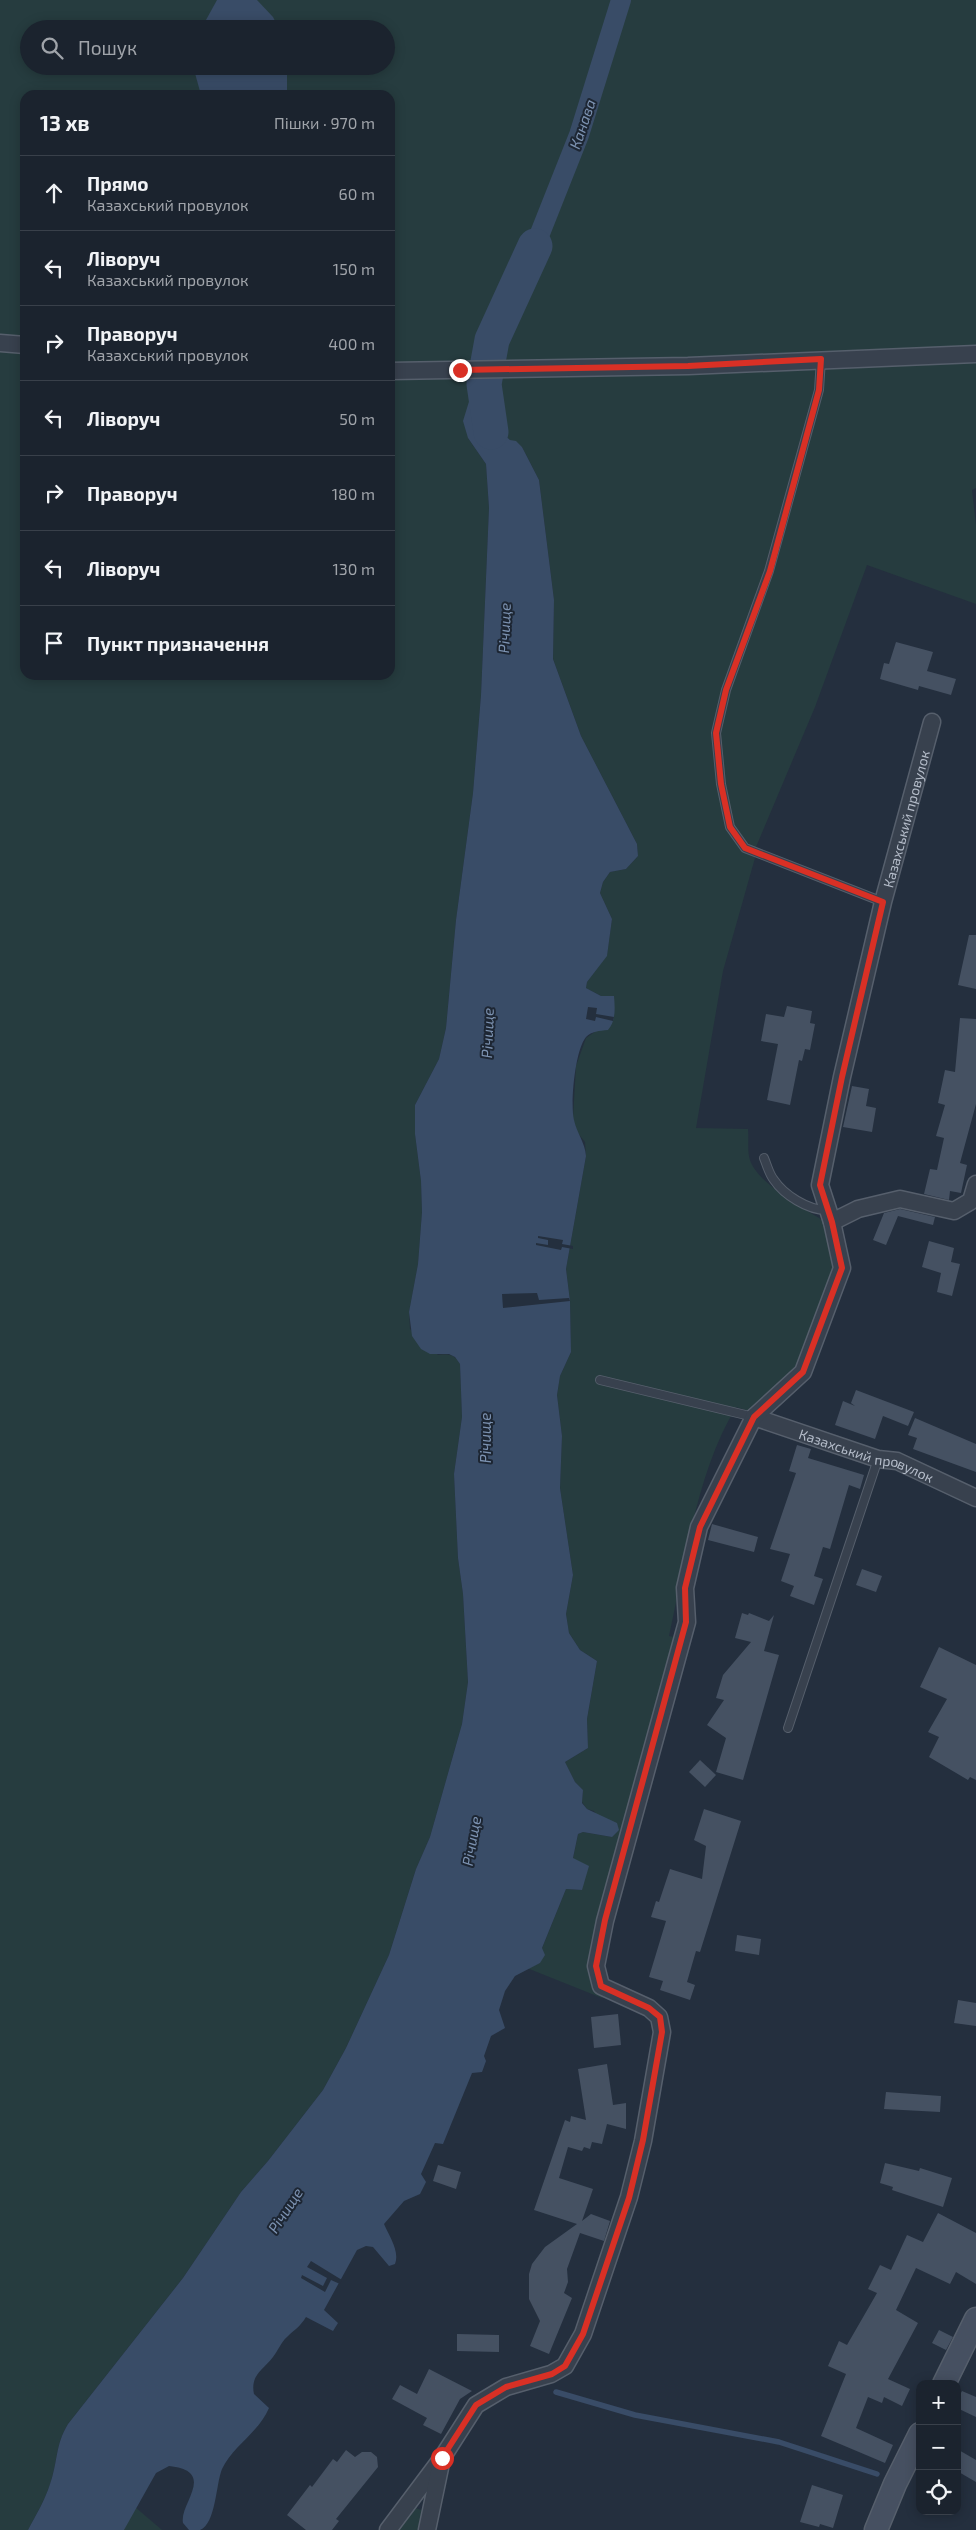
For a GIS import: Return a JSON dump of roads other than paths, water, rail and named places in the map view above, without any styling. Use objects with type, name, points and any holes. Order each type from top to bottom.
[{"type":"street","points":[[0,342],[20,344]]},
{"type":"street","points":[[395,371],[688,366],[976,354]]},
{"type":"street","name":"Казахський провулок","points":[[388,2530],[442,2458],[476,2405],[506,2387],[552,2374],[565,2366],[583,2334],[629,2198],[643,2140],[662,2032],[660,2017],[649,2008],[601,1986],[596,1966],[617,1872],[686,1622],[685,1588],[700,1527],[754,1417],[803,1372],[842,1268],[820,1185],[842,1077],[883,902],[932,722]]},
{"type":"street","points":[[829,1216],[900,1199],[954,1211],[971,1201],[976,1184]]},
{"type":"street","name":"Казахський провулок","points":[[754,1417],[878,1458],[897,1461],[976,1498]]},
{"type":"street","points":[[946,2380],[976,2320]]},
{"type":"street","points":[[876,2530],[895,2484],[916,2442]]},
{"type":"street","name":"Казахський провулок","points":[[426,2530],[442,2458]]},
{"type":"lane","points":[[821,359],[819,390],[770,571],[726,690],[716,733],[721,784],[730,827],[745,848],[883,902]]},
{"type":"lane","points":[[764,1158],[774,1180],[792,1197],[829,1216]]},
{"type":"lane","points":[[600,1380],[754,1417]]},
{"type":"lane","points":[[788,1728],[878,1458]]},
{"type":"water","points":[[217,0],[257,0],[274,20],[206,20]]},
{"type":"water","points":[[195,75],[287,75],[287,90],[200,90]]},
{"type":"water","points":[[475,382],[492,387],[495,426],[510,440],[516,441],[522,447],[539,480],[554,600],[553,659],[581,736],[637,844],[638,856],[626,869],[610,872],[603,882],[600,893],[612,919],[607,956],[587,982],[586,988],[601,996],[614,996],[615,1005],[612,1023],[608,1030],[593,1032],[586,1037],[582,1044],[574,1077],[574,1120],[586,1156],[566,1269],[570,1301],[571,1352],[560,1376],[557,1395],[562,1436],[560,1488],[573,1575],[566,1614],[569,1633],[580,1650],[597,1661],[587,1719],[588,1748],[565,1762],[575,1782],[583,1790],[582,1803],[587,1809],[617,1823],[619,1830],[612,1837],[583,1832],[578,1834],[573,1858],[589,1866],[582,1890],[566,1889],[542,1948],[545,1955],[540,1963],[515,1976],[505,1991],[499,2010],[505,2028],[491,2036],[484,2056],[486,2061],[482,2072],[472,2073],[443,2144],[435,2143],[421,2174],[426,2182],[420,2194],[404,2201],[384,2224],[395,2249],[395,2264],[389,2266],[373,2247],[366,2246],[357,2250],[324,2310],[338,2323],[333,2331],[306,2317],[285,2339],[273,2357],[258,2373],[253,2387],[254,2394],[269,2408],[265,2417],[233,2453],[222,2469],[215,2502],[205,2526],[200,2530],[189,2530],[183,2523],[183,2515],[193,2489],[194,2481],[191,2474],[184,2469],[169,2466],[156,2473],[124,2530],[28,2530],[48,2490],[61,2439],[68,2424],[183,2278],[241,2192],[268,2161],[323,2090],[346,2048],[389,1955],[416,1869],[430,1837],[462,1724],[468,1682],[463,1594],[458,1558],[454,1474],[462,1417],[460,1364],[455,1357],[449,1354],[430,1354],[421,1349],[412,1336],[409,1312],[418,1264],[422,1212],[421,1181],[415,1134],[415,1105],[439,1059],[446,1028],[456,920],[473,793],[481,695],[489,508],[486,464],[468,438],[463,421]]},
{"type":"waterway","name":"Канава","points":[[535,246],[579,135],[621,0]]},
{"type":"waterway","name":"Річище","points":[[491,432],[484,384],[492,340],[535,246]]},
{"type":"waterway","points":[[556,2392],[635,2415],[779,2442],[877,2474]]}]
